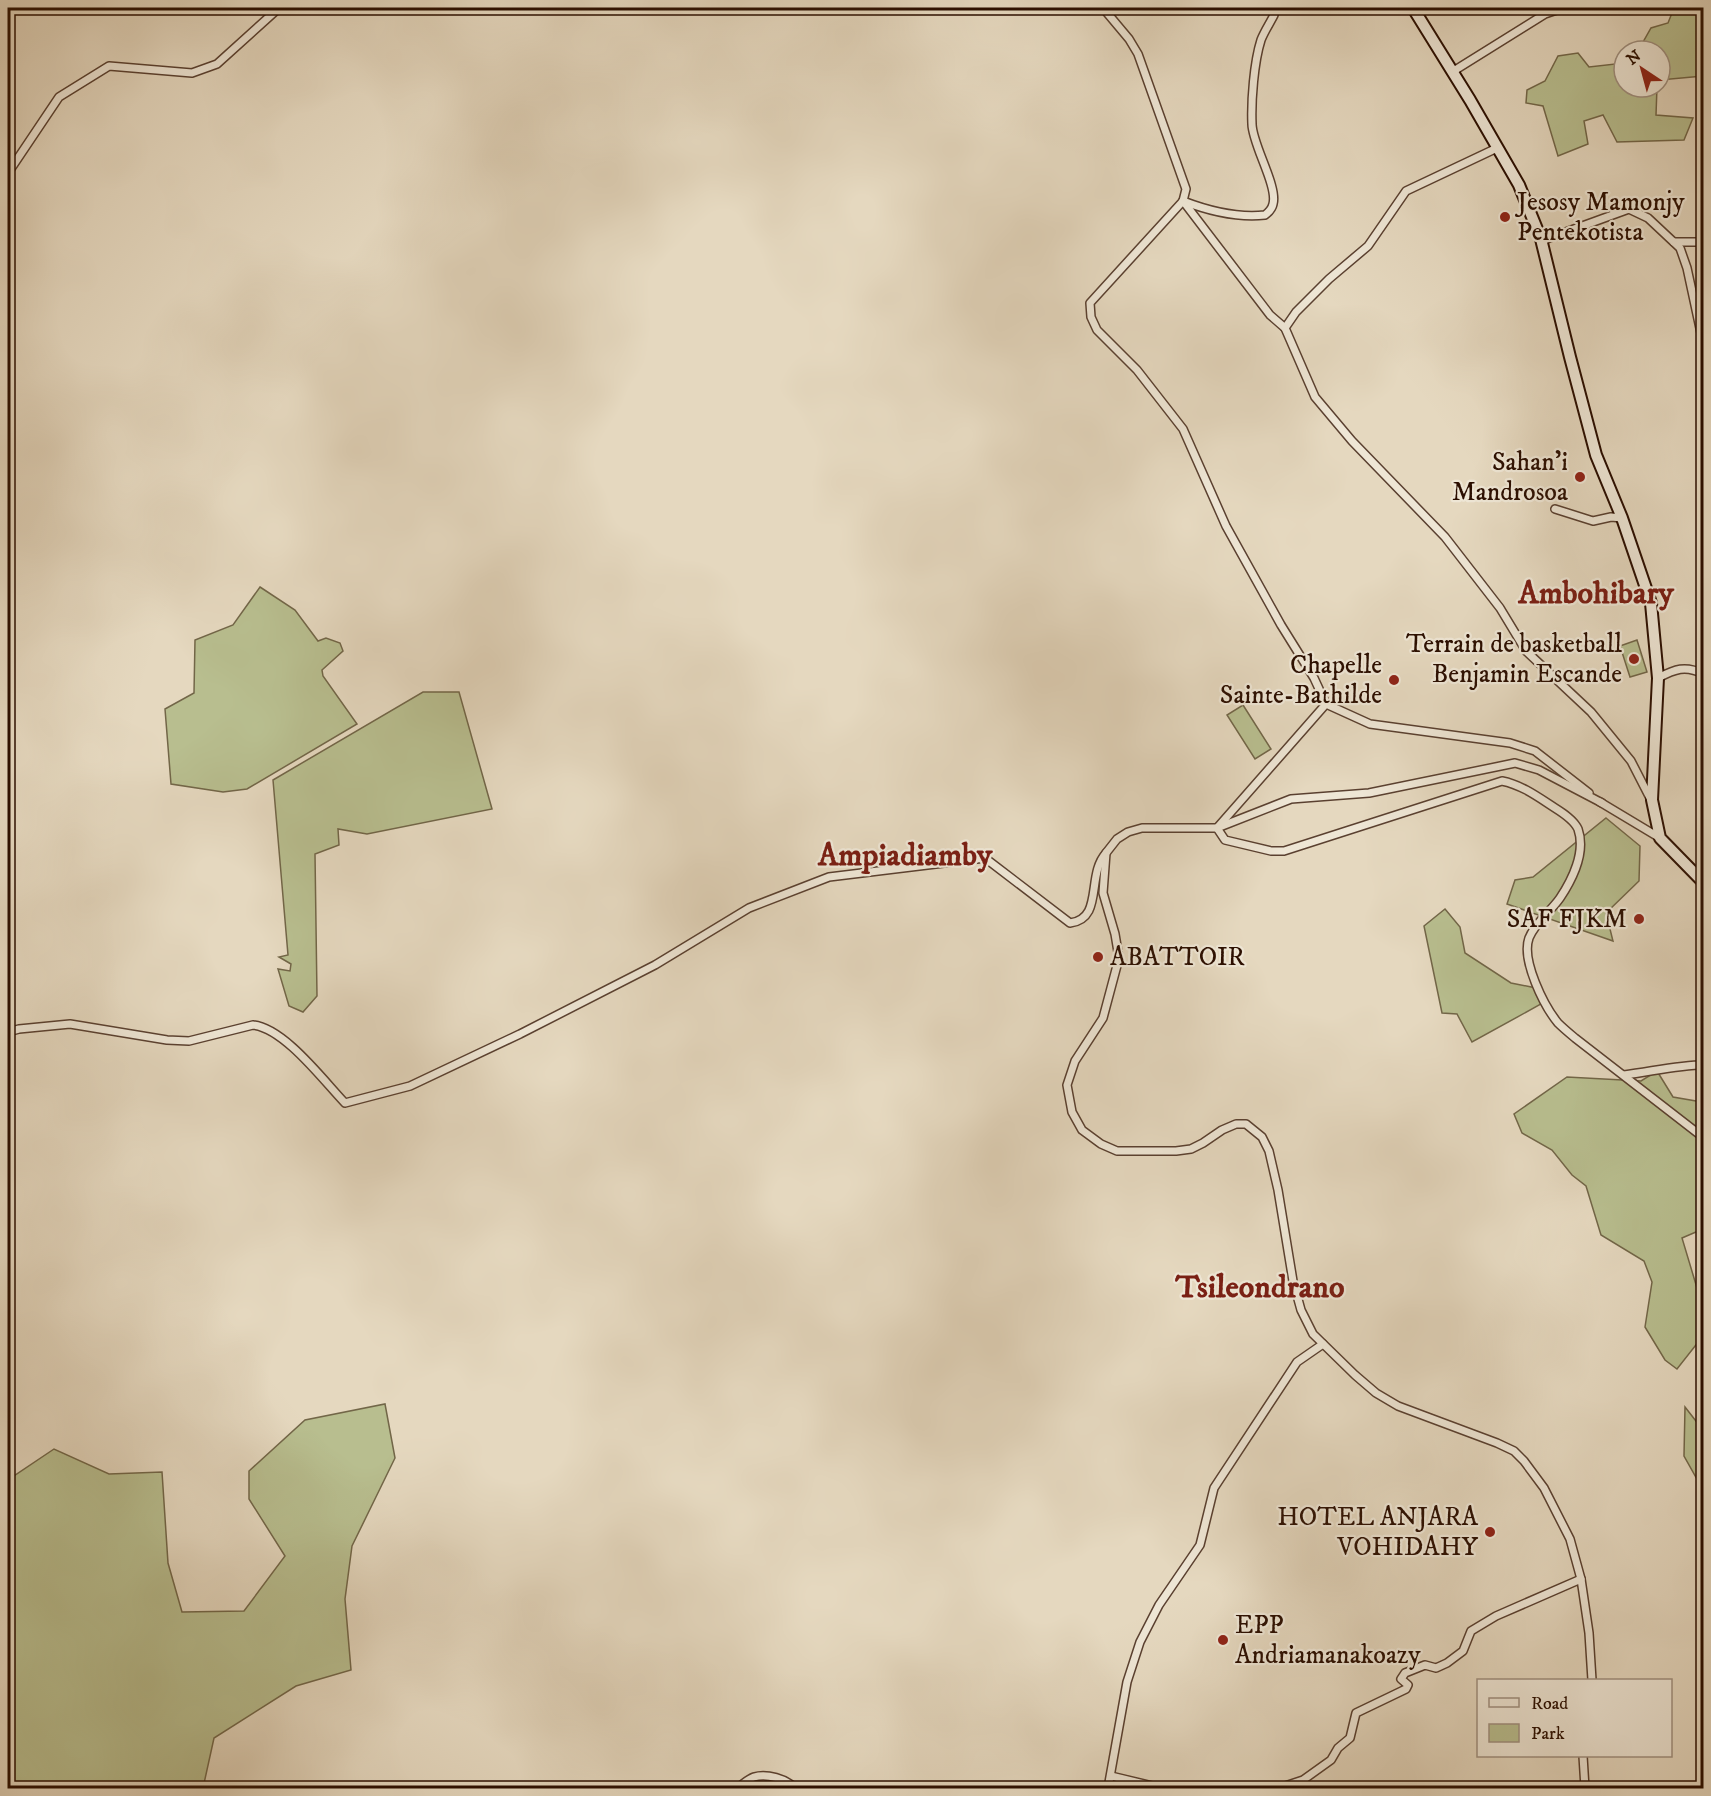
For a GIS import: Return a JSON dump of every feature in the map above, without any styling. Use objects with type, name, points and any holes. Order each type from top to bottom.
[{"type":"street","points":[[8,173],[59,98],[109,66],[192,73],[218,64],[279,8]]},
{"type":"street","points":[[1103,8],[1129,39],[1138,54],[1186,189],[1183,201],[1090,303],[1090,317],[1097,330],[1137,369],[1183,429],[1226,526],[1281,625],[1314,678],[1326,704],[1370,724],[1510,743],[1535,751],[1602,803]]},
{"type":"street","points":[[1183,201],[1208,210],[1251,217],[1266,215],[1273,207],[1274,199],[1269,177],[1252,127],[1252,101],[1261,40],[1274,15],[1272,8]]},
{"type":"street","points":[[1413,8],[1519,185],[1541,241],[1596,455],[1622,518],[1651,603],[1658,678],[1652,800],[1660,838]]},
{"type":"street","points":[[1452,72],[1545,14],[1563,8]]},
{"type":"street","points":[[1285,328],[1296,312],[1329,279],[1368,246],[1406,191],[1497,148]]},
{"type":"street","points":[[1183,201],[1270,315],[1285,328],[1315,397],[1352,441],[1445,537],[1500,608],[1526,651],[1591,712],[1632,761],[1652,800]]},
{"type":"street","points":[[1541,241],[1629,210],[1648,218],[1680,248],[1688,268],[1704,346]]},
{"type":"street","points":[[1674,242],[1704,242]]},
{"type":"street","points":[[1555,509],[1593,521],[1611,517],[1622,518]]},
{"type":"street","points":[[1658,678],[1673,670],[1683,668],[1693,668],[1704,674]]},
{"type":"street","points":[[1217,828],[1326,704]]},
{"type":"street","points":[[8,1032],[70,1024],[167,1040],[189,1041],[253,1025],[261,1026],[281,1036],[345,1103],[410,1086],[520,1034],[655,965],[749,908],[829,878],[985,858],[1070,923],[1081,922],[1089,914],[1099,860],[1117,839],[1128,832],[1142,828],[1217,828],[1291,799],[1369,793],[1515,763],[1539,770],[1602,803],[1660,838],[1704,883]]},
{"type":"street","points":[[1217,828],[1225,840],[1271,851],[1284,851],[1502,781],[1518,784],[1566,815],[1578,829],[1580,849],[1572,876],[1564,891],[1529,938],[1527,952],[1532,974],[1557,1021],[1602,1060],[1704,1138]]},
{"type":"street","points":[[1106,853],[1103,893],[1115,934],[1119,958],[1103,1018],[1075,1061],[1067,1084],[1072,1112],[1082,1130],[1101,1144],[1118,1151],[1176,1151],[1191,1149],[1236,1124],[1246,1124],[1255,1129],[1269,1151],[1293,1281],[1301,1310],[1313,1334],[1376,1393],[1398,1406],[1514,1451],[1544,1488],[1570,1539],[1581,1579],[1592,1679]]},
{"type":"street","points":[[1624,1075],[1688,1065],[1704,1065]]},
{"type":"street","points":[[1108,1788],[1127,1682],[1140,1642],[1159,1605],[1200,1545],[1214,1488],[1298,1362],[1323,1344]]},
{"type":"street","points":[[1279,1788],[1303,1780],[1331,1760],[1338,1748],[1350,1738],[1356,1713],[1406,1689],[1408,1685],[1401,1679],[1405,1673],[1425,1665],[1436,1668],[1448,1663],[1463,1651],[1471,1631],[1496,1616],[1581,1579]]},
{"type":"street","points":[[1583,1757],[1585,1788]]},
{"type":"street","points":[[737,1788],[752,1777],[764,1776],[780,1779],[795,1788]]},
{"type":"street","points":[[1111,1776],[1161,1788]]},
{"type":"street","points":[[1253,1788],[1262,1788]]},
{"type":"green space","points":[[1674,8],[1703,8],[1703,76],[1672,79],[1672,39],[1645,39],[1651,28],[1668,23]]},
{"type":"green space","points":[[1578,53],[1589,67],[1612,64],[1612,99],[1657,99],[1656,115],[1693,118],[1684,140],[1617,142],[1603,115],[1584,121],[1588,144],[1558,156],[1543,106],[1526,103],[1527,90],[1545,81],[1558,56]]},
{"type":"green space","points":[[260,587],[295,610],[318,641],[326,638],[340,643],[343,651],[322,670],[323,676],[357,724],[247,789],[223,792],[171,784],[165,709],[194,693],[195,640],[233,625]]},
{"type":"green space","name":"Terrain de basketball Benjamin Escande","points":[[1637,640],[1647,672],[1630,677],[1620,646]]},
{"type":"green space","points":[[423,692],[459,692],[492,809],[367,834],[338,829],[339,845],[315,854],[317,996],[303,1012],[289,1006],[278,969],[290,971],[291,964],[279,957],[288,955],[273,780]]},
{"type":"green space","points":[[1243,705],[1271,749],[1255,759],[1227,715]]},
{"type":"green space","points":[[1606,818],[1640,846],[1639,881],[1606,913],[1613,941],[1507,904],[1515,880],[1533,877]]},
{"type":"green space","points":[[1445,909],[1460,927],[1465,953],[1511,983],[1536,988],[1541,1004],[1472,1042],[1457,1014],[1442,1013],[1424,926]]},
{"type":"green space","points":[[1657,1071],[1673,1097],[1696,1101],[1703,1106],[1703,1229],[1682,1238],[1703,1308],[1703,1336],[1677,1369],[1665,1360],[1645,1327],[1652,1282],[1644,1261],[1601,1235],[1586,1186],[1572,1175],[1552,1150],[1522,1133],[1514,1114],[1567,1077],[1641,1081]]},
{"type":"green space","points":[[385,1404],[395,1458],[352,1546],[345,1599],[351,1670],[296,1686],[214,1738],[203,1788],[8,1788],[8,1480],[54,1449],[109,1474],[162,1472],[168,1563],[182,1612],[244,1611],[285,1556],[249,1499],[249,1471],[305,1420]]},
{"type":"green space","points":[[1685,1407],[1703,1430],[1704,1488],[1684,1456]]},
{"type":"place","name":"Jesosy Mamonjy Pentekotista","points":[[1505,217]]},
{"type":"place","name":"Sahan'i Mandrosoa","points":[[1580,477]]},
{"type":"place","name":"Terrain de basketball Benjamin Escande","points":[[1634,659]]},
{"type":"place","name":"Chapelle Sainte-Bathilde","points":[[1394,680]]},
{"type":"place","name":"SAF FJKM","points":[[1639,919]]},
{"type":"place","name":"ABATTOIR","points":[[1098,957]]},
{"type":"place","name":"HOTEL ANJARA VOHIDAHY","points":[[1490,1532]]},
{"type":"place","name":"EPP Andriamanakoazy","points":[[1223,1640]]},
{"type":"district","name":"Ambohibary","points":[[1596,594]]},
{"type":"district","name":"Ampiadiamby","points":[[905,856]]},
{"type":"district","name":"Tsileondrano","points":[[1260,1288]]}]
